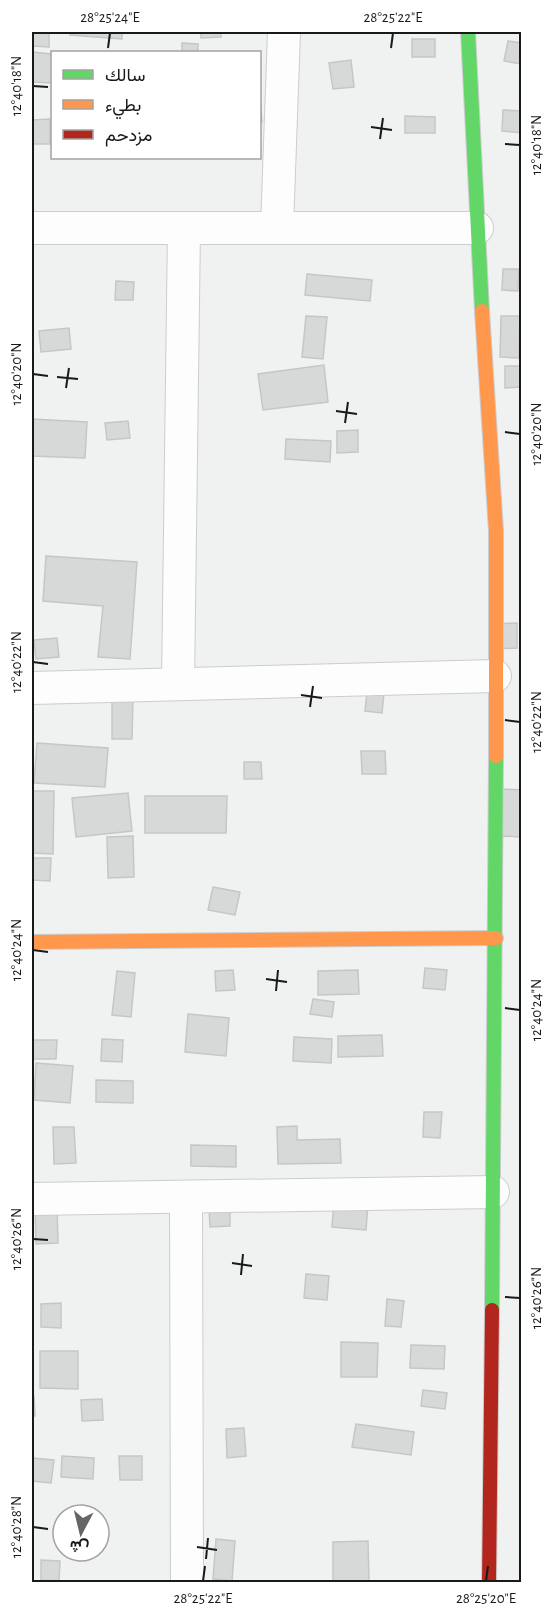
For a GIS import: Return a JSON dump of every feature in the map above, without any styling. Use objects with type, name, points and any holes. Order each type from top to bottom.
[{"type":"street","points":[[277,228],[284,32]]},
{"type":"street","points":[[468,32],[477,228],[496,531],[496,938],[489,1582]]},
{"type":"street","points":[[32,228],[477,228]]},
{"type":"street","points":[[178,684],[184,228]]},
{"type":"street","points":[[32,688],[495,676]]},
{"type":"street","points":[[32,942],[496,938]]},
{"type":"street","points":[[32,1199],[493,1192]]},
{"type":"street","points":[[186,1197],[187,1582]]},
{"type":"building","points":[[32,32],[49,32],[49,47],[32,46]]},
{"type":"building","points":[[71,32],[122,32],[122,39],[70,35]]},
{"type":"building","points":[[201,32],[221,32],[221,37],[201,38]]},
{"type":"building","points":[[412,39],[435,39],[435,57],[412,57]]},
{"type":"building","points":[[508,41],[522,43],[522,64],[504,61]]},
{"type":"building","points":[[182,43],[198,44],[198,51],[182,51]]},
{"type":"building","points":[[32,52],[51,54],[51,83],[32,82]]},
{"type":"building","points":[[351,60],[354,87],[333,89],[329,63]]},
{"type":"building","points":[[503,110],[522,111],[522,133],[502,131]]},
{"type":"building","points":[[405,116],[435,117],[435,133],[405,133]]},
{"type":"building","points":[[50,119],[50,144],[32,144],[32,120]]},
{"type":"building","points":[[503,269],[519,269],[518,291],[502,290]]},
{"type":"building","points":[[307,274],[372,280],[370,301],[305,295]]},
{"type":"building","points":[[116,281],[134,282],[133,300],[115,300]]},
{"type":"building","points":[[306,316],[327,317],[323,359],[302,357]]},
{"type":"building","points":[[501,316],[520,316],[519,358],[500,357]]},
{"type":"building","points":[[69,328],[71,349],[41,352],[39,331]]},
{"type":"building","points":[[324,365],[328,402],[263,410],[258,374]]},
{"type":"building","points":[[505,366],[522,366],[522,387],[505,388]]},
{"type":"building","points":[[32,419],[87,422],[85,458],[32,456]]},
{"type":"building","points":[[128,421],[130,438],[107,440],[105,423]]},
{"type":"building","points":[[358,430],[358,452],[337,453],[337,431]]},
{"type":"building","points":[[286,439],[331,441],[330,462],[285,459]]},
{"type":"building","points":[[46,556],[137,562],[130,659],[98,657],[103,606],[43,601]]},
{"type":"building","points":[[517,623],[517,648],[493,649],[493,624]]},
{"type":"building","points":[[57,638],[59,657],[36,659],[34,640]]},
{"type":"building","points":[[367,692],[384,693],[382,713],[365,711]]},
{"type":"building","points":[[112,696],[133,696],[132,739],[112,739]]},
{"type":"building","points":[[37,743],[108,748],[105,787],[34,783]]},
{"type":"building","points":[[361,751],[385,751],[386,774],[362,774]]},
{"type":"building","points":[[244,762],[261,762],[262,779],[244,779]]},
{"type":"building","points":[[502,789],[522,790],[522,837],[501,836]]},
{"type":"building","points":[[32,791],[54,791],[53,854],[32,853]]},
{"type":"building","points":[[128,793],[132,831],[76,837],[72,798]]},
{"type":"building","points":[[145,796],[227,796],[226,833],[145,833]]},
{"type":"building","points":[[133,836],[134,877],[108,878],[107,837]]},
{"type":"building","points":[[32,858],[51,858],[50,881],[32,880]]},
{"type":"building","points":[[213,887],[240,892],[235,915],[208,910]]},
{"type":"building","points":[[425,968],[447,970],[445,990],[423,988]]},
{"type":"building","points":[[233,970],[235,990],[216,991],[215,971]]},
{"type":"building","points":[[358,970],[359,994],[318,995],[318,971]]},
{"type":"building","points":[[117,971],[135,973],[131,1017],[112,1015]]},
{"type":"building","points":[[313,999],[334,1002],[332,1017],[310,1014]]},
{"type":"building","points":[[188,1014],[229,1018],[226,1056],[185,1052]]},
{"type":"building","points":[[382,1035],[383,1056],[338,1057],[338,1036]]},
{"type":"building","points":[[294,1037],[332,1039],[331,1063],[293,1061]]},
{"type":"building","points":[[102,1039],[123,1040],[122,1062],[101,1061]]},
{"type":"building","points":[[33,1040],[57,1040],[56,1059],[33,1059]]},
{"type":"building","points":[[36,1063],[73,1066],[70,1103],[34,1100]]},
{"type":"building","points":[[96,1080],[133,1081],[133,1103],[96,1102]]},
{"type":"building","points":[[424,1112],[442,1112],[440,1138],[423,1137]]},
{"type":"building","points":[[297,1126],[297,1140],[340,1139],[341,1163],[278,1164],[277,1127]]},
{"type":"building","points":[[53,1127],[74,1127],[76,1163],[54,1164]]},
{"type":"building","points":[[191,1145],[236,1146],[236,1167],[191,1166]]},
{"type":"building","points":[[334,1201],[368,1204],[366,1230],[332,1227]]},
{"type":"building","points":[[230,1206],[230,1226],[210,1227],[209,1207]]},
{"type":"building","points":[[57,1207],[58,1243],[36,1244],[35,1208]]},
{"type":"building","points":[[306,1274],[329,1276],[327,1300],[304,1298]]},
{"type":"building","points":[[387,1299],[404,1301],[401,1327],[385,1326]]},
{"type":"building","points":[[61,1303],[61,1328],[41,1327],[41,1304]]},
{"type":"building","points":[[341,1342],[378,1343],[377,1377],[341,1377]]},
{"type":"building","points":[[411,1345],[445,1346],[444,1369],[410,1368]]},
{"type":"building","points":[[40,1351],[78,1351],[78,1389],[40,1388]]},
{"type":"building","points":[[423,1390],[447,1393],[445,1409],[421,1406]]},
{"type":"building","points":[[32,1396],[34,1396],[35,1416],[32,1416]]},
{"type":"building","points":[[102,1399],[103,1420],[82,1421],[81,1400]]},
{"type":"building","points":[[356,1424],[414,1432],[411,1455],[352,1447]]},
{"type":"building","points":[[244,1428],[246,1456],[227,1458],[226,1429]]},
{"type":"building","points":[[62,1456],[94,1458],[93,1479],[61,1477]]},
{"type":"building","points":[[119,1456],[142,1456],[142,1480],[120,1480]]},
{"type":"building","points":[[32,1458],[54,1460],[51,1483],[32,1481]]},
{"type":"building","points":[[216,1539],[235,1541],[232,1581],[213,1579]]},
{"type":"building","points":[[368,1541],[369,1581],[333,1581],[333,1542]]},
{"type":"building","points":[[41,1560],[60,1563],[59,1581],[41,1580]]},
{"type":"traffic: fast","points":[[468,32],[482,311]]},
{"type":"traffic: fast","points":[[492,1310],[496,756]]},
{"type":"traffic: slow","points":[[482,311],[496,531],[496,756]]},
{"type":"traffic: slow","points":[[32,942],[496,938]]},
{"type":"traffic: jam","points":[[489,1582],[492,1310]]}]
